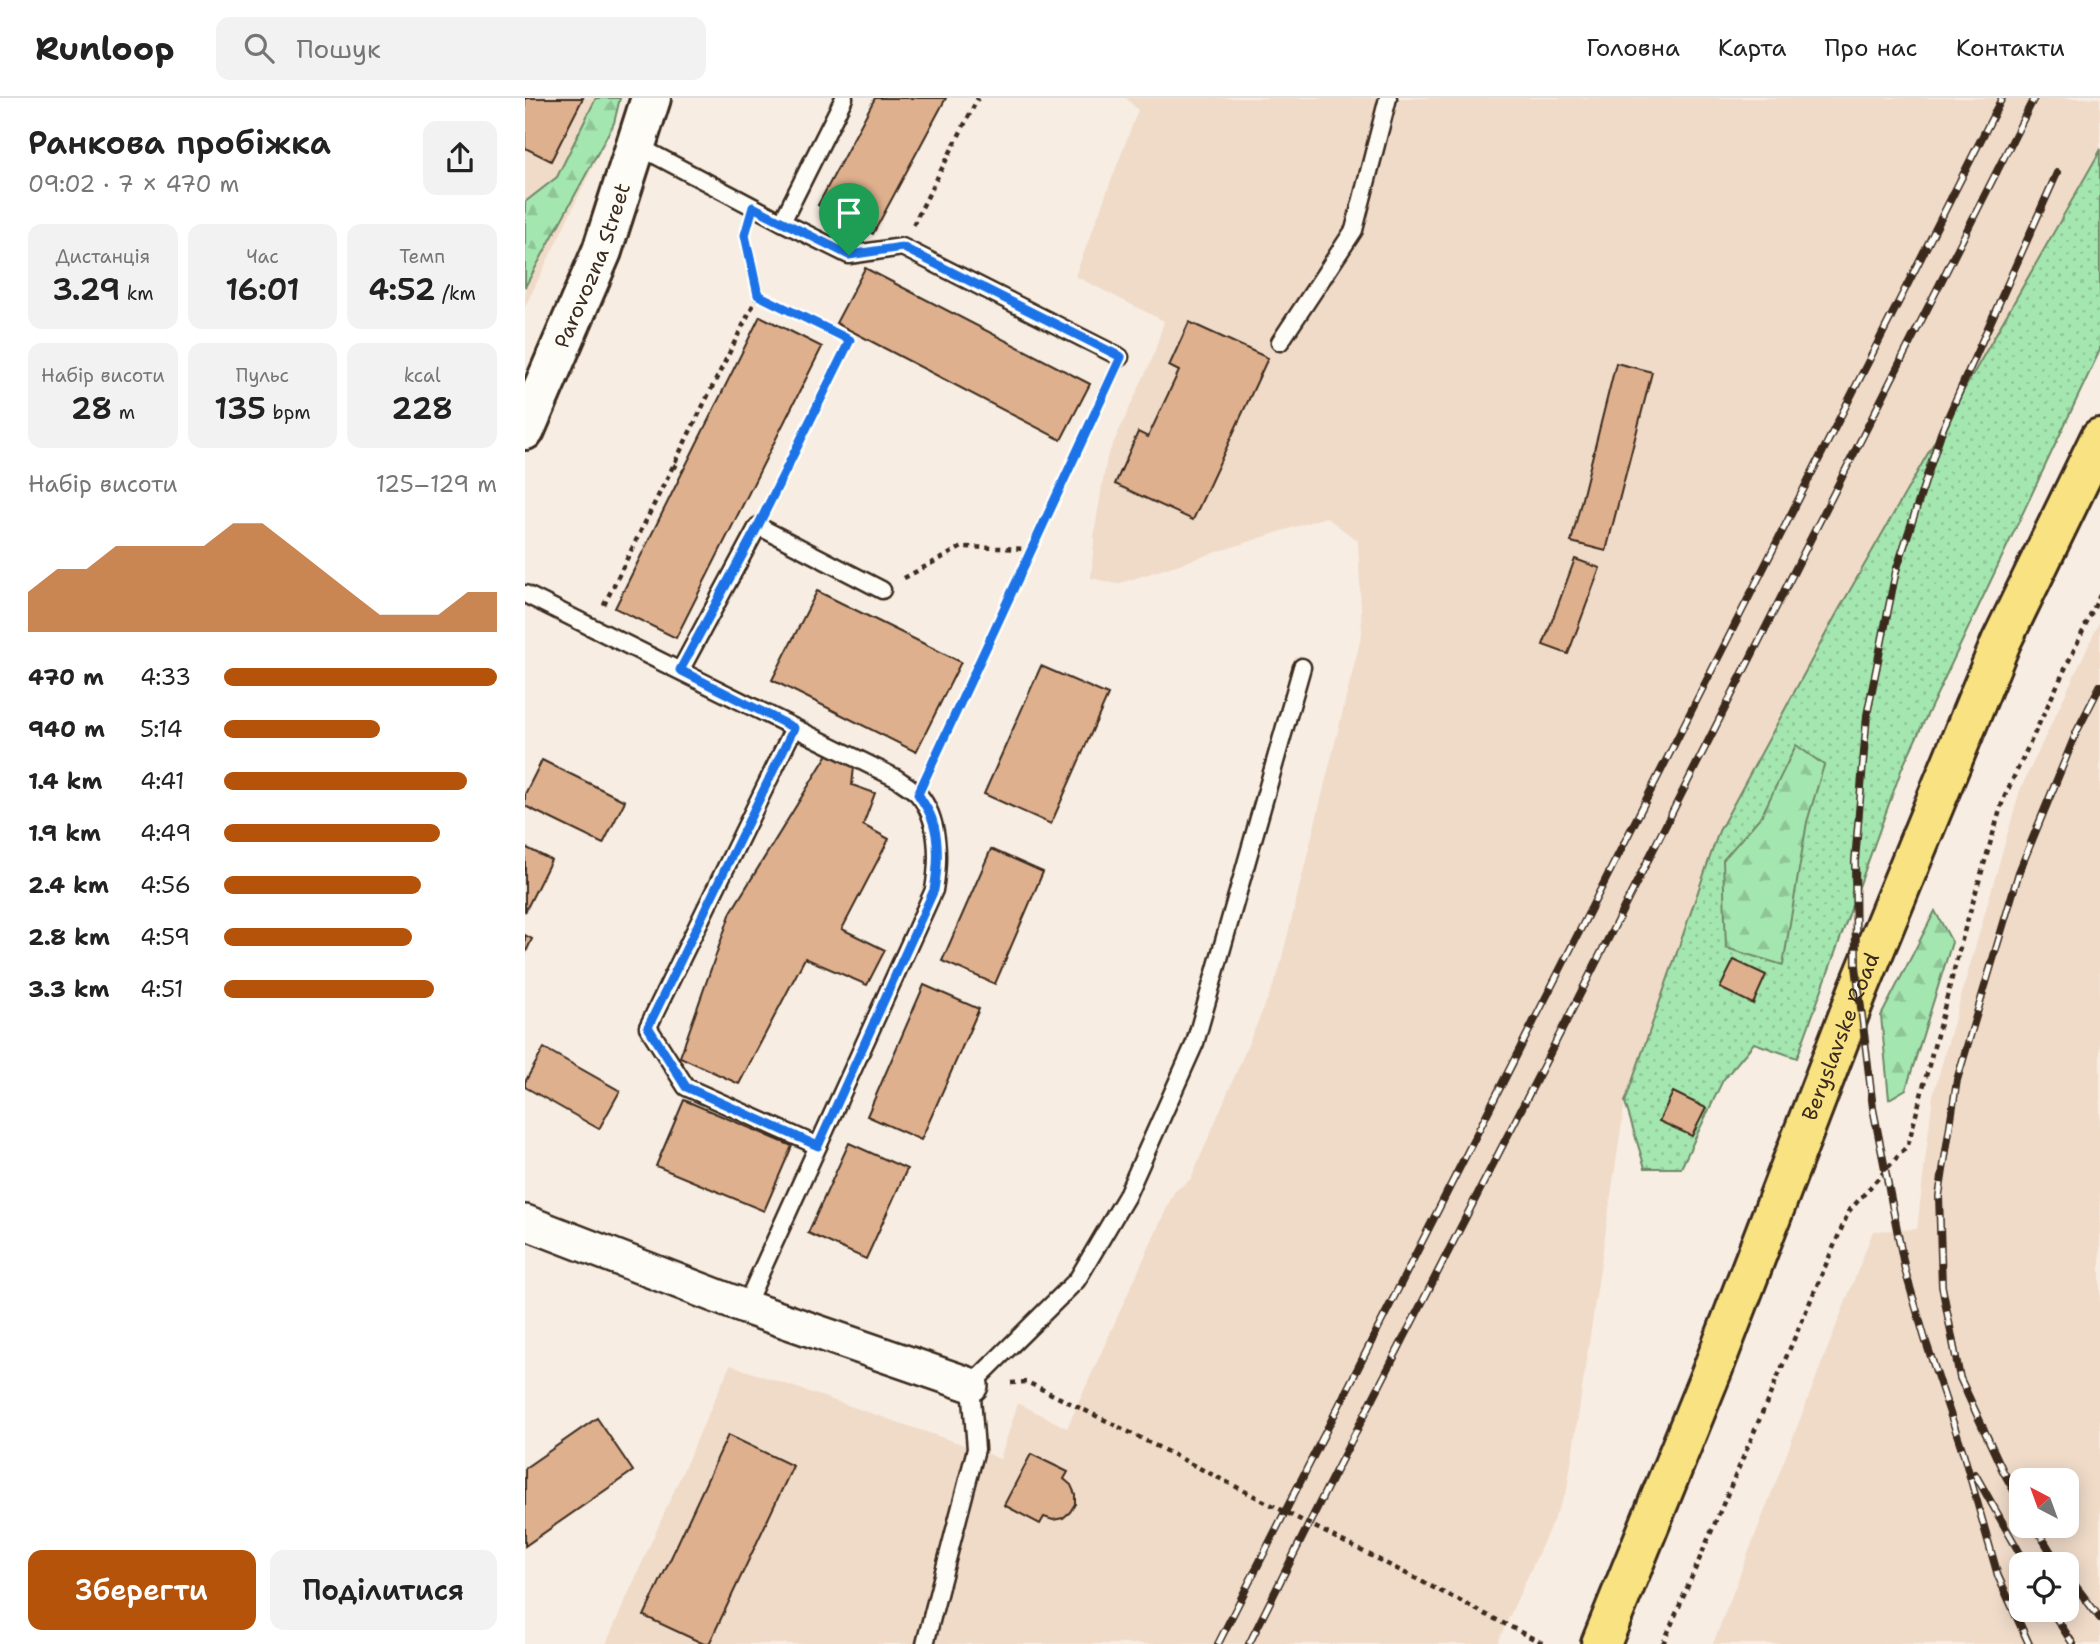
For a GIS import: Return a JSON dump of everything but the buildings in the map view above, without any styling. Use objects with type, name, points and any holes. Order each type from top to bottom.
[{"type":"main road","name":"Parovozna Street","points":[[525,430],[602,251],[651,98]]},
{"type":"main road","name":"Beryslavske Road","points":[[1601,1644],[1711,1371],[1859,988],[2001,642],[2100,438]]},
{"type":"street","points":[[525,1222],[745,1307],[971,1385]]},
{"type":"lane","points":[[782,222],[844,98]]},
{"type":"lane","points":[[1280,342],[1354,230],[1388,98]]},
{"type":"lane","points":[[636,145],[849,255],[902,247],[1121,357]]},
{"type":"lane","points":[[680,670],[758,526],[882,590]]},
{"type":"lane","points":[[525,594],[896,778],[918,794],[932,818],[938,865],[934,890],[745,1307]]},
{"type":"lane","points":[[925,1644],[976,1449],[971,1385],[1077,1280],[1126,1197],[1195,1043],[1302,667]]},
{"type":"lane","points":[[794,728],[648,1027],[686,1087],[818,1146]]},
{"type":"path","points":[[902,247],[978,98]]},
{"type":"path","points":[[593,628],[758,295],[745,235],[753,207]]},
{"type":"path","points":[[758,295],[850,340],[758,526]]},
{"type":"path","points":[[918,794],[1121,357]]},
{"type":"path","points":[[673,466],[683,471]]},
{"type":"path","points":[[882,590],[963,547],[1032,549]]},
{"type":"path","points":[[1663,1644],[1849,1211],[1908,1145],[1964,932],[2003,800],[2100,595]]},
{"type":"path","points":[[1027,1382],[1544,1644]]},
{"type":"shaded area","points":[[525,98],[620,98],[614,123],[525,307]]},
{"type":"shaded area","points":[[1126,98],[2100,98],[2100,151],[1783,713],[1625,1102],[1567,1490],[1497,1644],[606,1644],[730,1365],[1000,1459],[1018,1403],[1067,1428],[1174,1192],[1191,1179],[1278,974],[1362,633],[1358,541],[1326,517],[1117,584],[1091,578],[1095,528],[1107,457],[1153,357],[1164,321],[1075,276],[1138,110]]},
{"type":"shaded area","points":[[2100,621],[2100,1644],[1713,1644],[1873,1231],[1917,1229],[1933,1095],[2020,790]]},
{"type":"green space","points":[[596,98],[620,98],[614,123],[525,287],[525,202],[557,177]]},
{"type":"green space","points":[[2100,151],[2100,350],[1902,768],[1797,1058],[1754,1043],[1723,1080],[1681,1168],[1645,1168],[1625,1102],[1719,831],[1837,613]]},
{"type":"green space","points":[[1796,745],[1824,765],[1807,822],[1783,965],[1726,948],[1723,860],[1762,815]]},
{"type":"green space","points":[[1935,911],[1952,942],[1906,1089],[1889,1099],[1881,1016]]},
{"type":"railway","points":[[1218,1644],[2002,98]]},
{"type":"railway","points":[[1249,1644],[2034,98]]},
{"type":"railway","points":[[2029,1644],[1998,1576],[1963,1452],[1905,1270],[1873,1108],[1856,966],[1855,861],[1867,715],[1896,571],[1941,433],[2057,173]]},
{"type":"railway","points":[[2009,1482],[1960,1378],[1942,1286],[1939,1196],[1957,1080],[2019,872],[2077,731],[2100,686]]},
{"type":"railway","points":[[1975,1474],[2019,1552]]},
{"type":"railway","points":[[2042,1538],[2051,1552]]},
{"type":"railway","points":[[2079,1591],[2100,1618]]},
{"type":"railway","points":[[2059,1622],[2073,1644]]},
{"type":"route","points":[[753,207],[849,255],[902,247],[1121,357],[918,794],[932,818],[936,840],[938,865],[934,890],[818,1146],[686,1087],[648,1027],[794,728],[680,670],[758,526],[850,340],[758,295],[745,235],[753,207]]}]
